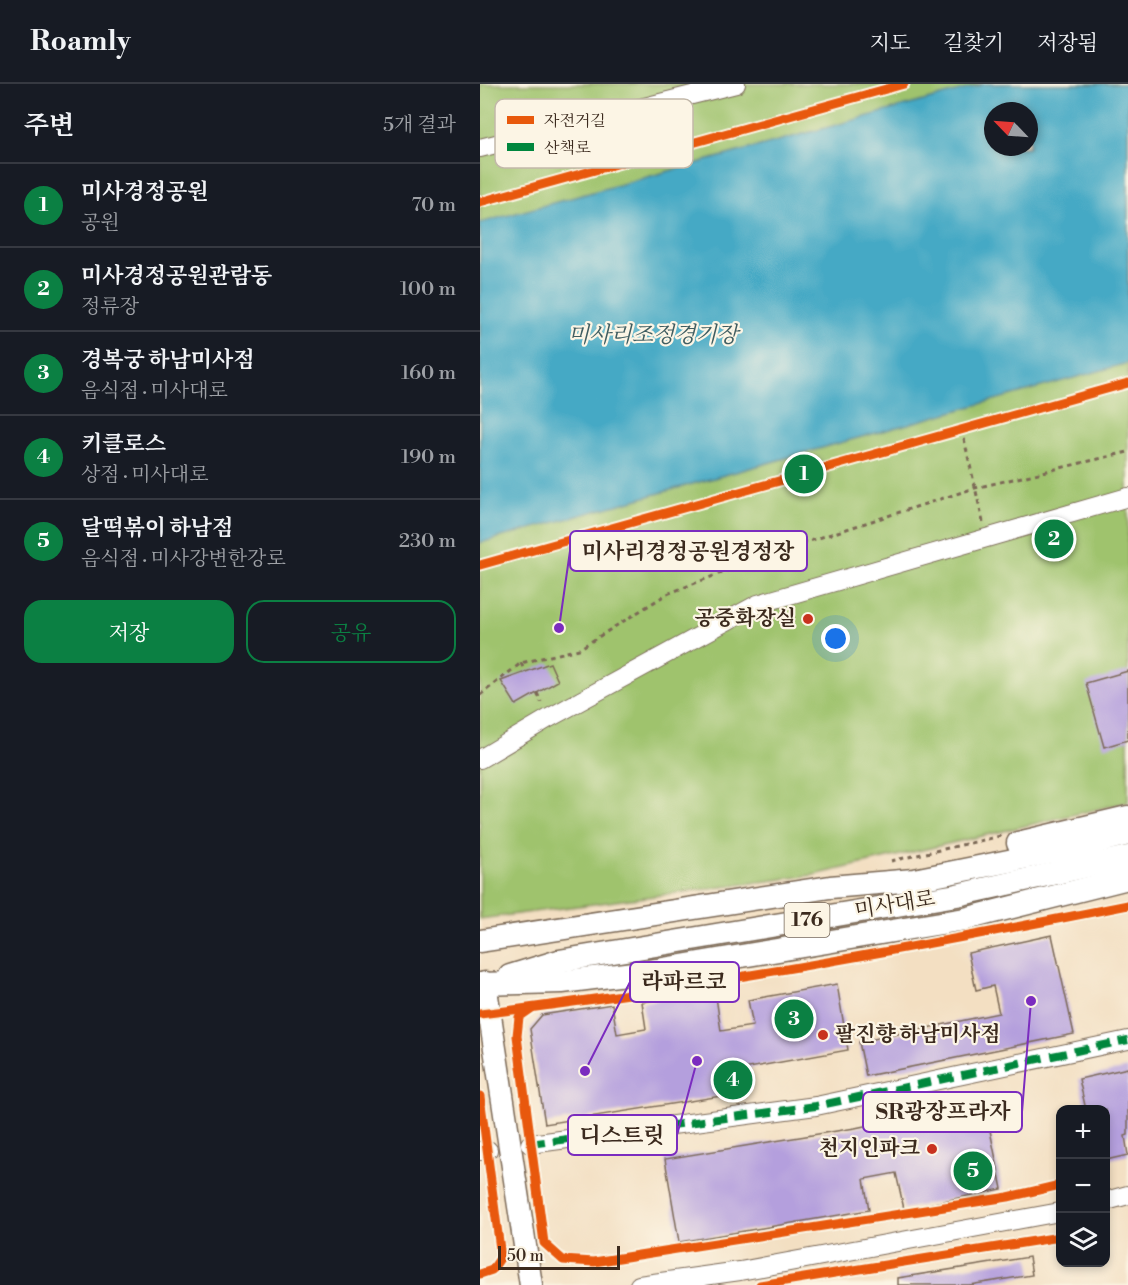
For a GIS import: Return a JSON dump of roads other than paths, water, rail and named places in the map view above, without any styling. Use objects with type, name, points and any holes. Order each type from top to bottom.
[{"type":"main road","name":"미사대로","points":[[830,887],[878,873],[1128,817]]},
{"type":"main road","name":"미사대로","points":[[480,941],[830,887],[914,880],[1128,834]]},
{"type":"main road","name":"미사대로","points":[[483,983],[559,961],[957,895],[1128,857]]},
{"type":"main road","name":"미사대로","points":[[483,983],[562,982],[965,919],[1128,878]]},
{"type":"main road","points":[[483,983],[531,1285]]},
{"type":"street","points":[[676,99],[736,84]]},
{"type":"street","points":[[480,148],[495,144]]},
{"type":"street","points":[[480,759],[549,718],[758,604],[1128,497]]},
{"type":"street","points":[[530,1144],[816,1106],[1128,1040]]},
{"type":"street","points":[[1110,1200],[1128,1195]]},
{"type":"street","points":[[639,1285],[740,1271],[1056,1213]]},
{"type":"water","name":"미사리조정경기장","points":[[985,84],[1128,84],[1128,363],[480,543],[480,223],[680,168],[693,168],[693,164]]},
{"type":"place","name":"미사경정공원","points":[[804,474]]},
{"type":"place","name":"미사경정공원관람동","points":[[1054,539]]},
{"type":"place","name":"공중화장실","points":[[808,619]]},
{"type":"place","name":"미사리경정공원경정장","points":[[559,628]]},
{"type":"place","name":"SR광장프라자","points":[[1031,1001]]},
{"type":"place","name":"경복궁 하남미사점","points":[[794,1019]]},
{"type":"place","name":"팔진향 하남미사점","points":[[823,1035]]},
{"type":"place","name":"디스트릿","points":[[697,1061]]},
{"type":"place","name":"라파르코","points":[[585,1071]]},
{"type":"place","name":"키클로스","points":[[733,1080]]},
{"type":"place","name":"천지인파크","points":[[932,1149]]},
{"type":"place","name":"달떡볶이 하남점","points":[[973,1171]]}]
